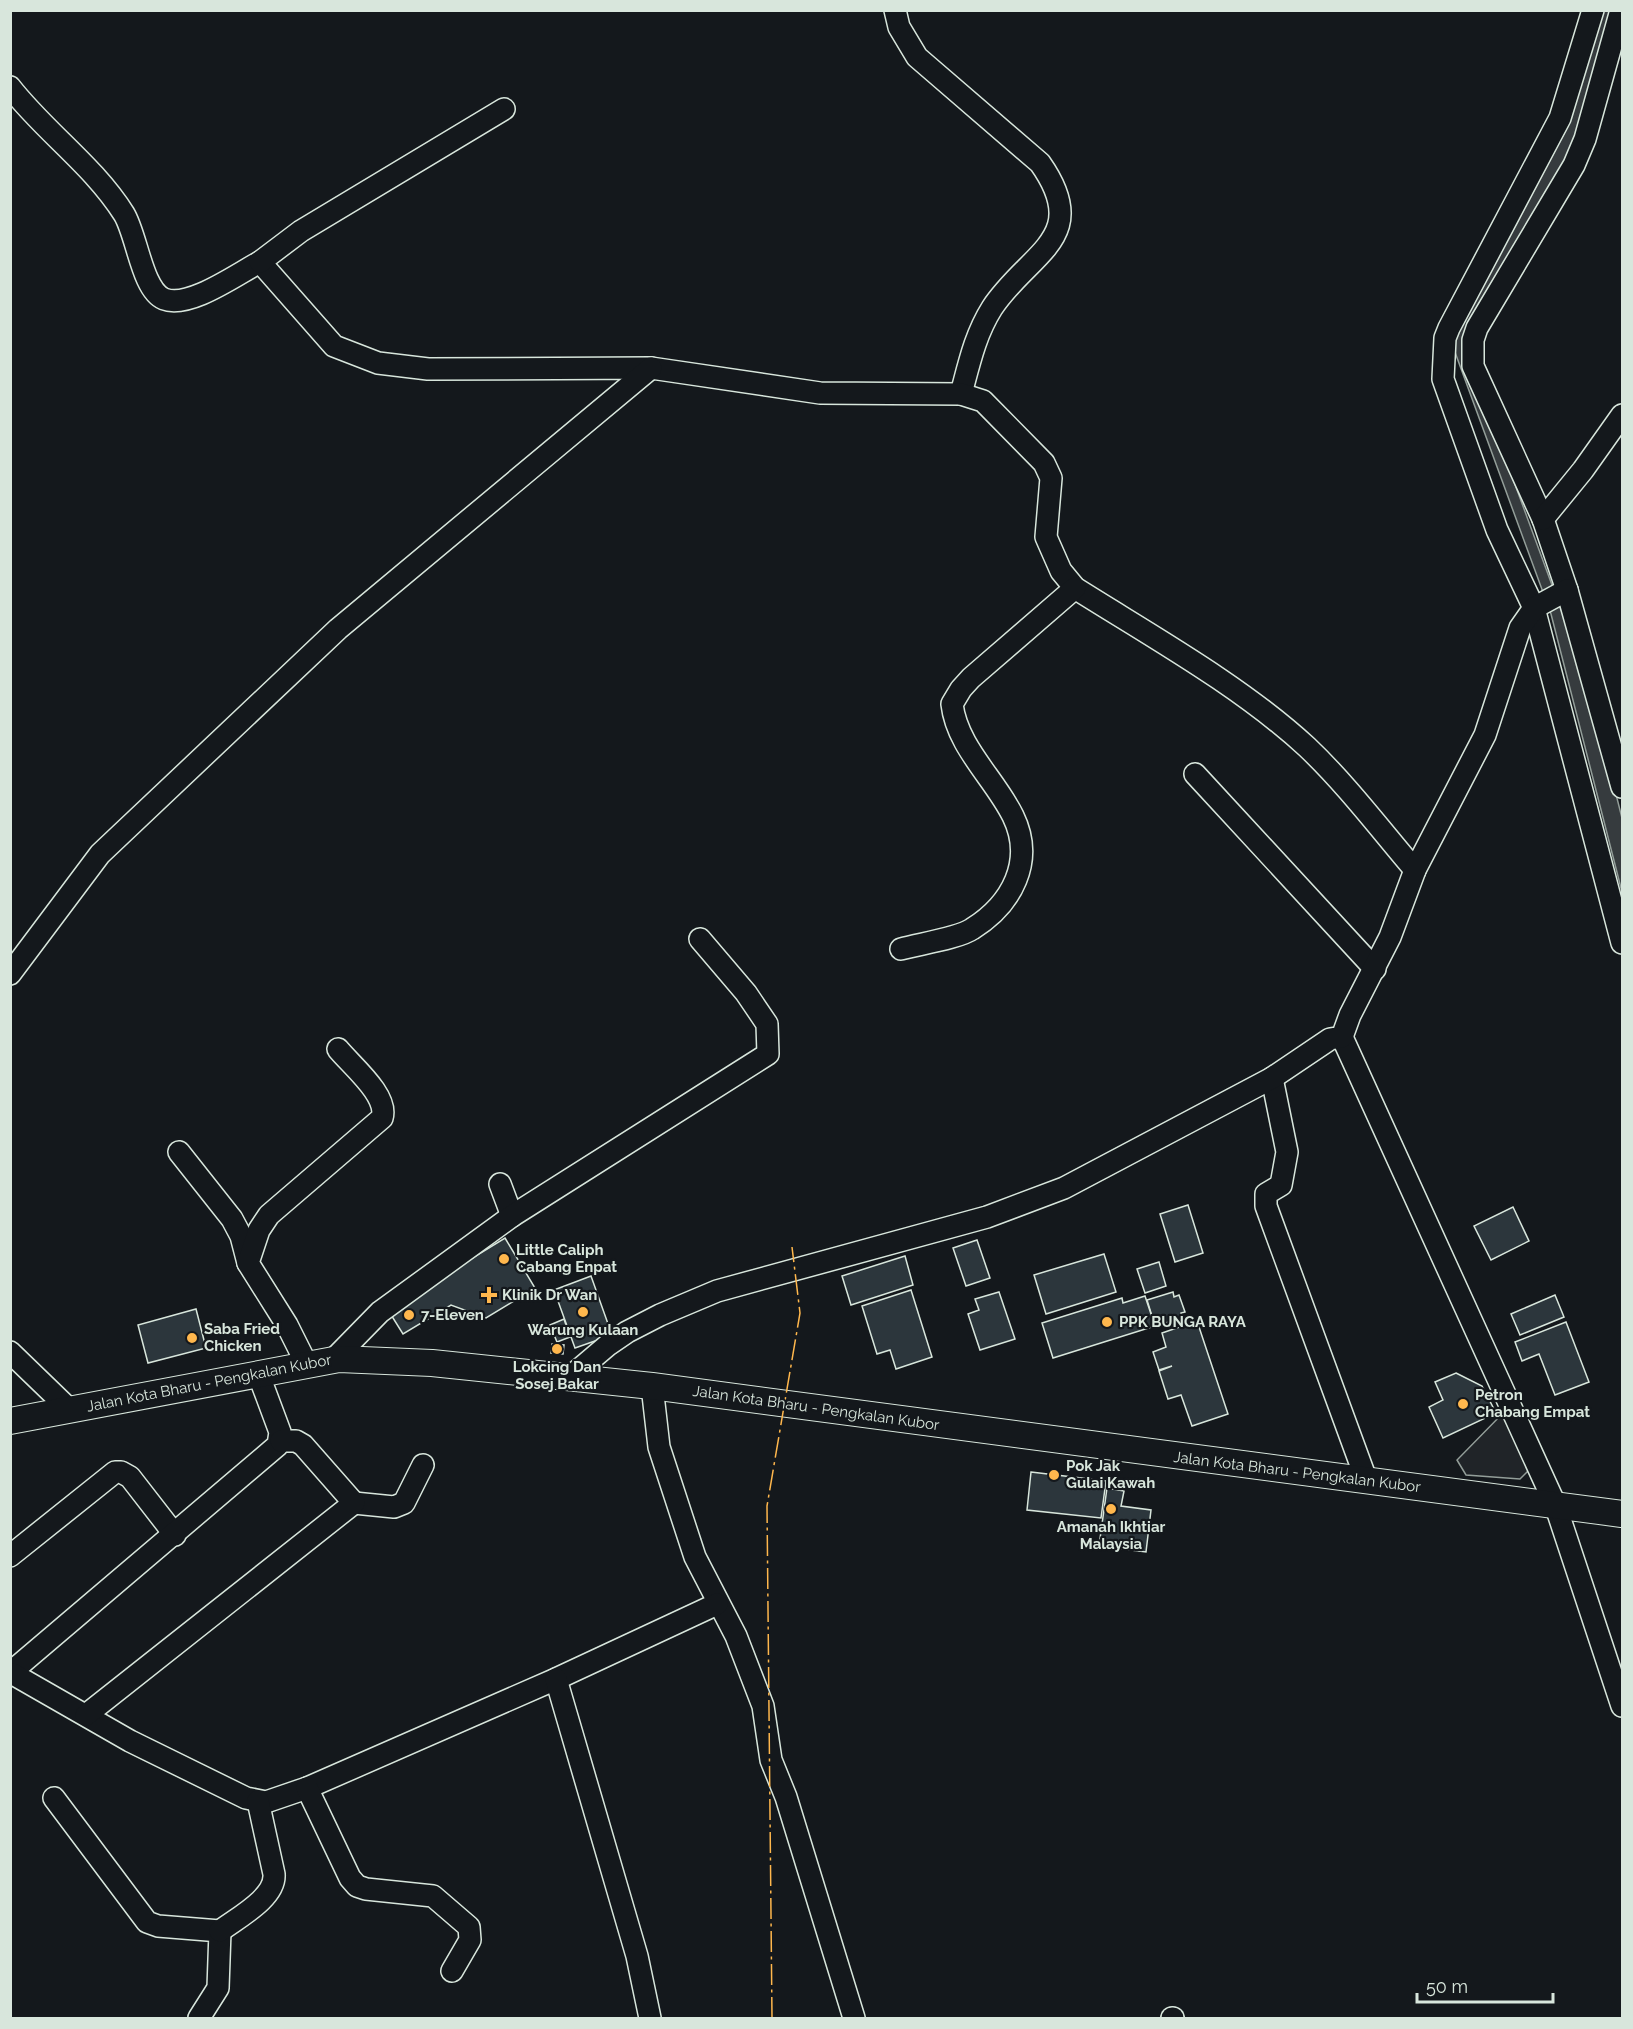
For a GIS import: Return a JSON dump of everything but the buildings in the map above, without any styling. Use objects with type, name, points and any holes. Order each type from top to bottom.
[{"type":"main road","name":"Jalan Kota Bharu - Pengkalan Kubor","points":[[10,1421],[333,1360],[432,1364],[652,1386],[1161,1455],[1366,1479],[1623,1514]]},
{"type":"street","points":[[895,10],[899,27],[917,57],[1040,163],[1053,181],[1061,207],[1056,233],[993,306],[973,346],[961,394]]},
{"type":"street","points":[[1593,10],[1560,118],[1445,338],[1443,378],[1497,530],[1551,599],[1623,787]]},
{"type":"street","points":[[1621,10],[1585,138],[1574,165],[1486,310],[1473,340],[1473,366],[1543,519],[1551,599],[1623,943]]},
{"type":"street","points":[[10,87],[91,171],[123,214],[134,234],[149,284],[157,295],[177,303],[186,301],[260,262],[301,231],[504,109]]},
{"type":"street","points":[[260,262],[323,336],[334,346],[365,360],[428,369],[651,368],[820,393],[961,394],[983,401],[1044,463],[1049,472],[1051,486],[1046,537],[1060,571],[1075,588],[1215,678],[1294,736],[1323,764],[1416,870]]},
{"type":"street","points":[[10,974],[100,854],[338,629],[651,368]]},
{"type":"street","points":[[1543,519],[1583,470],[1623,415]]},
{"type":"street","points":[[901,949],[971,930],[1012,893],[1023,854],[1014,817],[957,726],[952,704],[961,688],[971,678],[1075,588]]},
{"type":"street","points":[[1551,599],[1520,628],[1485,735],[1416,870],[1390,938],[1350,1015],[1342,1037],[1554,1504],[1623,1706]]},
{"type":"street","points":[[1195,774],[1375,969]]},
{"type":"street","points":[[333,1360],[380,1312],[512,1216],[768,1054],[767,1024],[746,993],[700,939]]},
{"type":"street","points":[[568,1379],[608,1345],[660,1315],[735,1284],[854,1255],[987,1216],[1064,1188],[1272,1078],[1330,1038],[1342,1037]]},
{"type":"street","points":[[248,1263],[259,1230],[269,1215],[382,1118],[384,1111],[379,1097],[338,1049]]},
{"type":"street","points":[[1272,1078],[1287,1152],[1281,1185],[1266,1194],[1266,1206],[1366,1479]]},
{"type":"street","points":[[179,1152],[232,1219],[241,1236],[248,1263],[287,1325],[307,1365]]},
{"type":"street","points":[[500,1184],[512,1216]]},
{"type":"street","points":[[10,1352],[70,1410]]},
{"type":"street","points":[[258,1373],[281,1442]]},
{"type":"street","points":[[652,1386],[659,1448],[695,1557],[739,1644],[763,1706],[771,1760],[786,1797],[854,2019]]},
{"type":"street","points":[[423,1466],[404,1503],[394,1507],[354,1503],[303,1445],[296,1441],[281,1442],[12,1673],[130,1741],[246,1798],[266,1802],[307,1788],[556,1679],[717,1604]]},
{"type":"street","points":[[10,1556],[115,1472],[130,1477],[175,1535]]},
{"type":"street","points":[[86,1715],[354,1503]]},
{"type":"street","points":[[556,1679],[636,1956],[650,2019]]},
{"type":"street","points":[[307,1788],[350,1878],[357,1886],[366,1889],[433,1896],[469,1927],[470,1940],[452,1971]]},
{"type":"street","points":[[54,1798],[147,1922],[158,1926],[220,1931],[268,1894],[274,1885],[274,1874],[258,1800]]},
{"type":"street","points":[[199,2019],[218,1988],[220,1931]]},
{"type":"shaded area","points":[[1603,11],[1617,11],[1574,149],[1467,338],[1484,400],[1588,683],[1622,818],[1622,892],[1551,614],[1452,344],[1568,126]]},
{"type":"shaded area","points":[[1505,1411],[1531,1468],[1520,1479],[1466,1475],[1457,1460]]},
{"type":"power","points":[[772,2018],[767,1506],[800,1313],[792,1247]]},
{"type":"place","name":"Little Caliph Cabang Enpat","points":[[504,1259]]},
{"type":"place","name":"Klinik Dr Wan","points":[[489,1295]]},
{"type":"place","name":"Warung Kulaan","points":[[583,1312]]},
{"type":"place","name":"7-Eleven","points":[[409,1315]]},
{"type":"place","name":"PPK BUNGA RAYA","points":[[1107,1322]]},
{"type":"place","name":"Saba Fried Chicken","points":[[192,1338]]},
{"type":"place","name":"Lokcing Dan Sosej Bakar","points":[[557,1349]]},
{"type":"place","name":"Petron Chabang Empat","points":[[1463,1404]]},
{"type":"place","name":"Pok Jak Gulai Kawah","points":[[1054,1475]]},
{"type":"place","name":"Amanah Ikhtiar Malaysia","points":[[1111,1509]]}]
